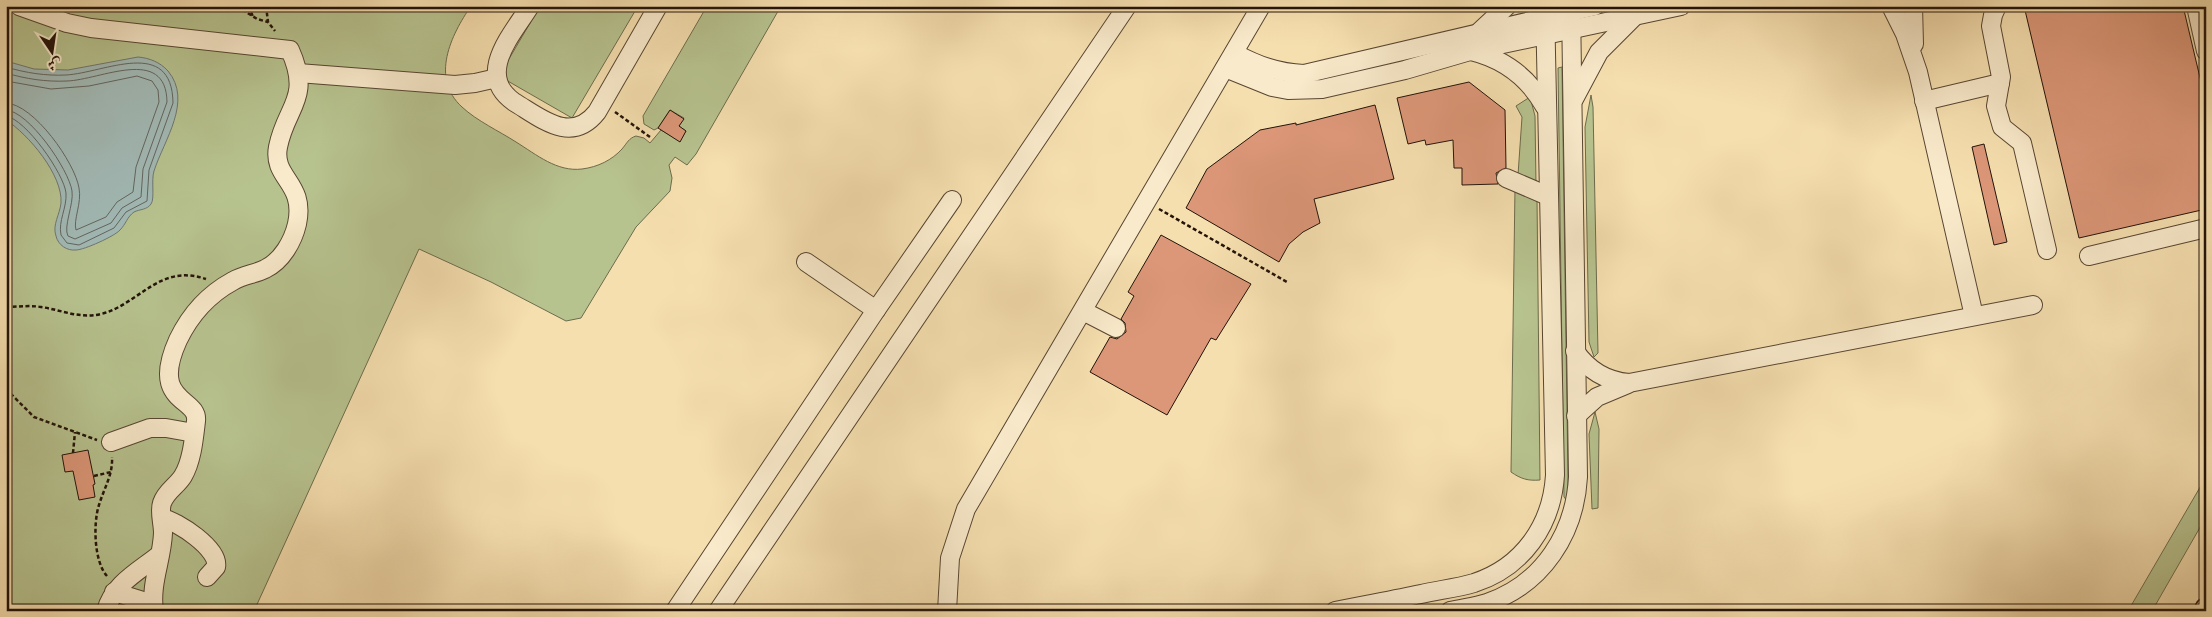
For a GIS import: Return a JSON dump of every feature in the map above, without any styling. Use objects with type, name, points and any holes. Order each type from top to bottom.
[{"type":"street","points":[[19,6],[42,16],[91,28],[290,50],[298,73],[296,104],[280,137],[277,152],[279,167],[298,197],[298,215],[294,232],[283,253],[271,265],[239,278],[223,287],[208,299],[187,323],[173,352],[168,373],[172,392],[195,411],[196,420],[186,470],[179,482],[165,497],[162,504],[163,531],[160,555],[154,578],[154,607],[116,589]]},
{"type":"street","points":[[530,6],[500,56],[497,78],[508,98],[562,128],[576,127],[588,122],[602,103],[658,6]]},
{"type":"street","points":[[718,611],[1127,6]]},
{"type":"street","points":[[947,610],[950,558],[966,509],[1261,6]]},
{"type":"street","points":[[1476,33],[1508,6]]},
{"type":"street","points":[[1225,68],[1272,87],[1305,91],[1322,89],[1372,78],[1470,51],[1571,9],[1595,6]]},
{"type":"street","points":[[1234,53],[1261,67],[1275,71],[1304,74],[1476,33],[1545,19],[1571,30],[1681,6]]},
{"type":"street","points":[[1891,6],[1901,26],[1918,72]]},
{"type":"street","points":[[1913,6],[1913,33],[1918,72],[1974,316]]},
{"type":"street","points":[[1997,6],[1991,26],[2001,72],[1995,100],[1999,121],[2002,127],[2022,143],[2047,250]]},
{"type":"street","points":[[2196,6],[2206,51]]},
{"type":"street","points":[[1450,611],[1488,602],[1515,590],[1543,566],[1564,536],[1577,492],[1571,9]]},
{"type":"street","points":[[1572,104],[1599,52],[1634,17]]},
{"type":"street","points":[[1335,611],[1459,586],[1486,578],[1520,556],[1544,523],[1552,499],[1555,475],[1545,19]]},
{"type":"street","points":[[1470,51],[1494,58],[1516,72],[1533,88],[1546,108]]},
{"type":"street","points":[[298,73],[455,85],[497,78]]},
{"type":"street","points":[[1924,101],[2000,83]]},
{"type":"street","points":[[1506,178],[1548,196]]},
{"type":"street","points":[[675,611],[876,310],[952,200]]},
{"type":"street","points":[[2089,256],[2206,228]]},
{"type":"street","points":[[806,262],[876,310]]},
{"type":"street","points":[[1576,416],[1597,397],[1629,383],[2033,305]]},
{"type":"street","points":[[1083,310],[1116,328]]},
{"type":"street","points":[[1575,351],[1586,366],[1602,376],[1629,383]]},
{"type":"street","points":[[111,442],[150,428],[166,428],[194,433]]},
{"type":"street","points":[[162,518],[176,522],[189,530],[215,557],[216,567],[207,577]]},
{"type":"street","points":[[1544,523],[1564,536]]},
{"type":"street","points":[[106,611],[116,589],[160,555]]},
{"type":"path","points":[[237,6],[253,16],[268,22],[290,50]]},
{"type":"path","points":[[249,6],[253,16]]},
{"type":"path","points":[[266,6],[268,22]]},
{"type":"path","points":[[602,103],[650,137]]},
{"type":"path","points":[[1147,202],[1287,282]]},
{"type":"path","points":[[6,307],[38,307],[69,314],[89,316],[112,310],[154,283],[171,277],[193,276],[204,278],[223,287]]},
{"type":"path","points":[[6,389],[34,416],[101,441],[111,442],[111,472],[97,512],[98,555],[102,570],[116,589]]},
{"type":"path","points":[[73,453],[75,432]]},
{"type":"path","points":[[94,476],[111,472]]},
{"type":"green space","points":[[6,6],[471,6],[457,30],[447,56],[447,83],[452,96],[474,117],[548,162],[564,168],[582,169],[594,167],[614,156],[630,139],[636,136],[644,138],[650,143],[661,130],[680,141],[686,131],[679,126],[684,118],[670,110],[658,128],[654,130],[644,124],[643,116],[707,6],[781,6],[696,154],[687,165],[675,157],[669,165],[672,178],[670,191],[636,227],[581,318],[566,321],[491,282],[419,249],[254,611],[6,611]]},
{"type":"green space","points":[[540,6],[638,6],[572,118],[499,76]]},
{"type":"green space","points":[[1562,67],[1568,502],[1564,497],[1558,68]]},
{"type":"green space","points":[[1591,95],[1593,107],[1598,353],[1594,357],[1589,342],[1585,127]]},
{"type":"green space","points":[[1530,97],[1535,116],[1536,185],[1518,175],[1522,117],[1516,106]]},
{"type":"green space","points":[[1515,187],[1537,198],[1540,480],[1525,479],[1511,472]]},
{"type":"green space","points":[[1595,412],[1599,429],[1598,508],[1592,509],[1589,434]]},
{"type":"green space","points":[[2206,477],[2206,517],[2152,611],[2128,611]]},
{"type":"water","points":[[138,57],[154,61],[165,68],[175,83],[178,95],[174,121],[154,171],[152,202],[147,207],[134,212],[120,230],[112,236],[80,249],[66,248],[61,245],[55,232],[61,203],[56,180],[34,145],[15,126],[6,120],[6,61],[34,69],[68,70]]},
{"type":"building","points":[[2024,6],[2183,6],[2206,103],[2206,209],[2079,238]]},
{"type":"building","points":[[1469,82],[1505,110],[1506,168],[1496,173],[1498,184],[1462,185],[1462,168],[1454,168],[1453,140],[1426,145],[1425,140],[1408,144],[1397,98]]},
{"type":"building","points":[[1375,105],[1394,179],[1314,199],[1320,223],[1303,232],[1289,244],[1279,262],[1186,208],[1207,169],[1260,130],[1296,123],[1296,125]]},
{"type":"building","points":[[670,110],[684,119],[679,126],[686,131],[680,142],[658,128]]},
{"type":"building","points":[[1984,144],[2007,242],[1994,245],[1972,147]]},
{"type":"building","points":[[1161,235],[1251,284],[1216,340],[1211,338],[1167,415],[1090,372],[1110,337],[1117,339],[1126,332],[1125,323],[1121,319],[1134,296],[1128,292]]},
{"type":"building","points":[[88,450],[95,484],[93,485],[95,497],[79,500],[73,471],[65,472],[62,455]]}]
